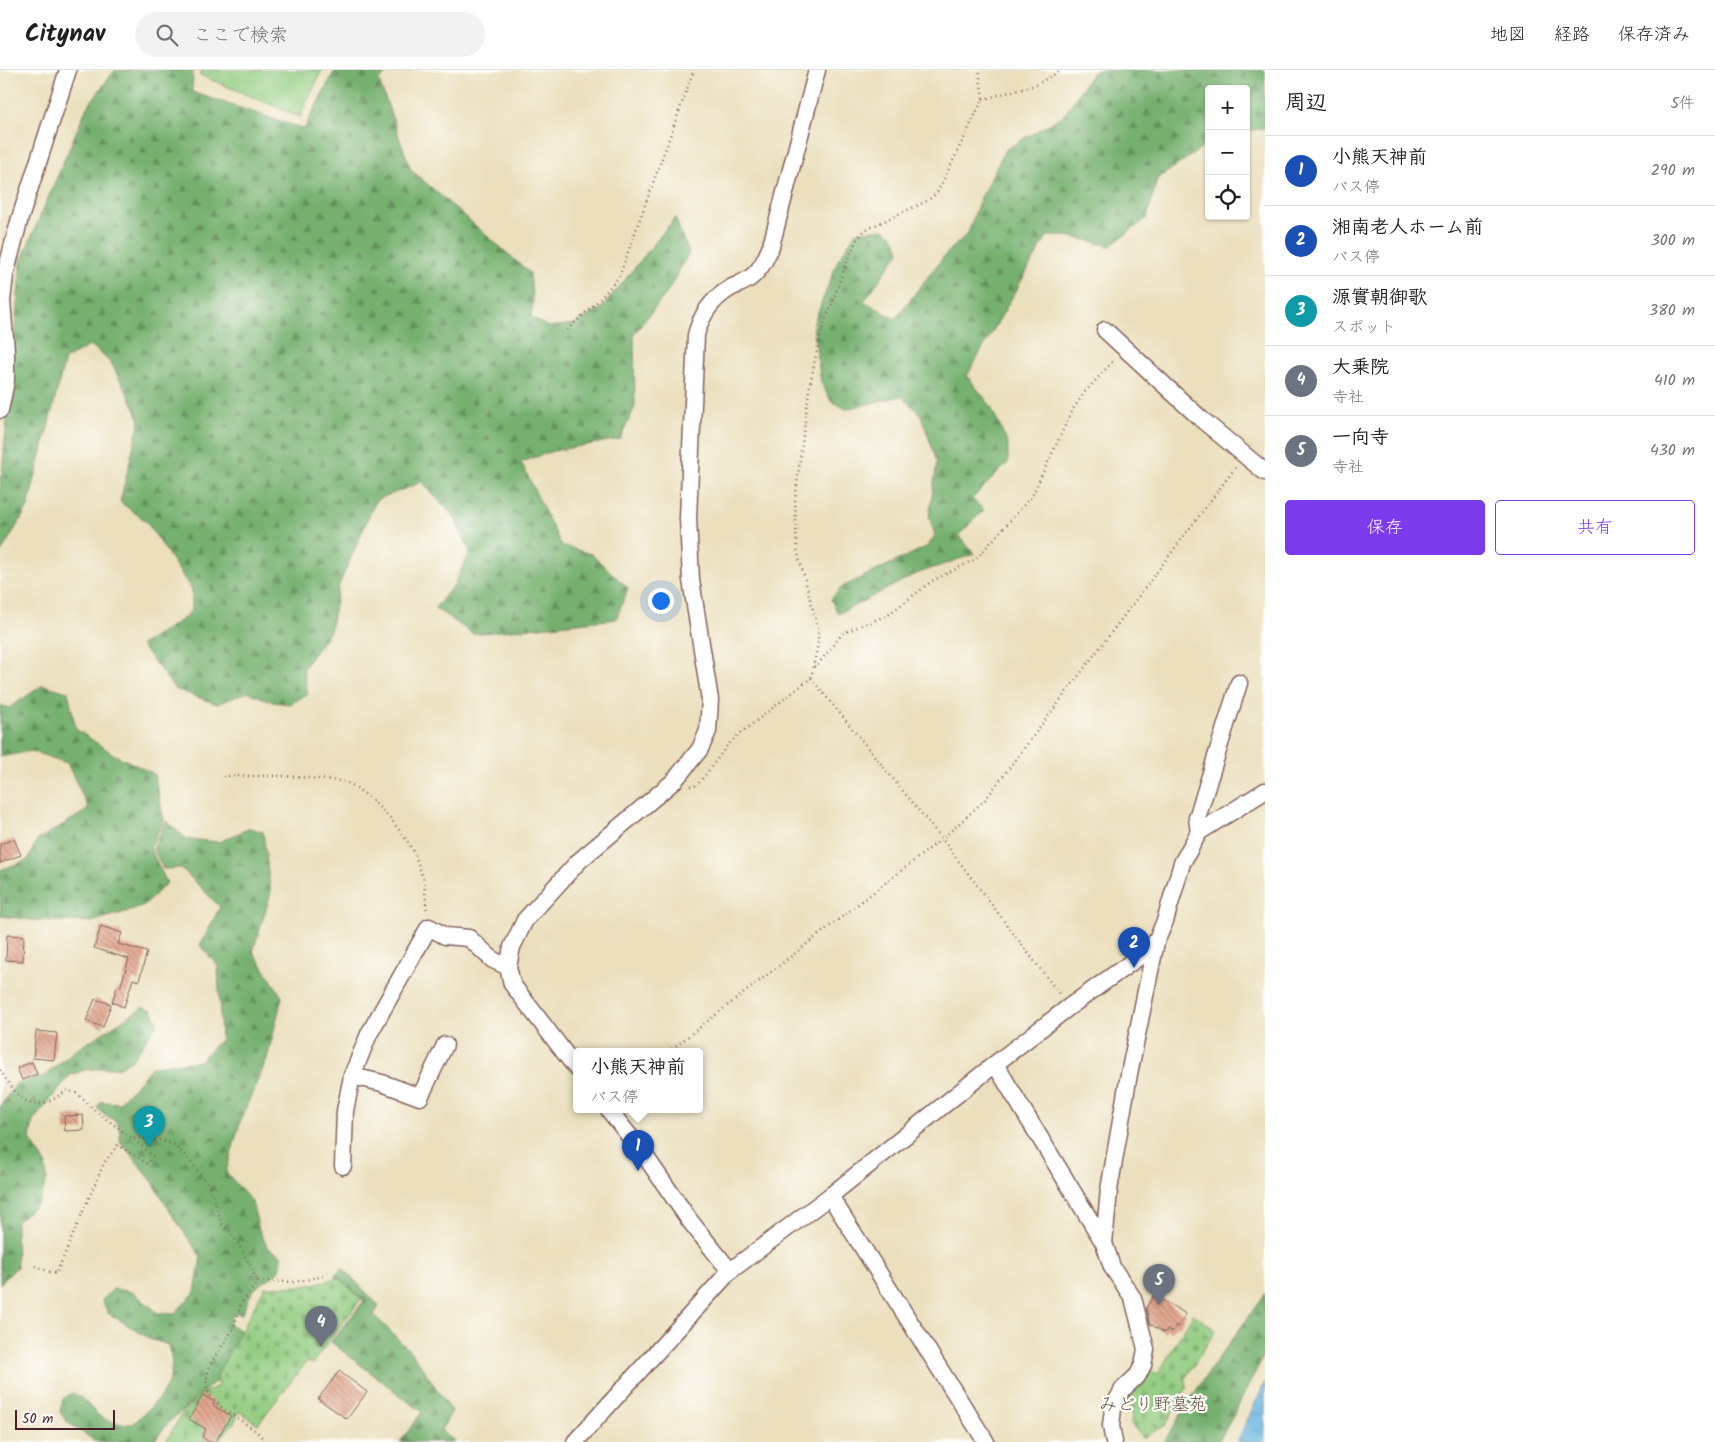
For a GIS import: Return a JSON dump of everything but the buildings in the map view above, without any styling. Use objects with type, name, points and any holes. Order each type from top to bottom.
[{"type":"street","points":[[0,410],[6,381],[2,301],[5,275],[20,218],[68,70]]},
{"type":"street","points":[[573,1064],[512,984],[508,967],[512,947],[526,920],[557,884],[579,861],[678,777],[700,748],[708,731],[710,700],[691,580],[688,518],[696,335],[700,318],[714,299],[729,288],[749,279],[765,260],[771,246],[817,70]]},
{"type":"street","points":[[1105,330],[1200,418],[1265,472]]},
{"type":"street","points":[[1199,832],[1197,818],[1239,683]]},
{"type":"street","points":[[1104,1243],[1110,1180],[1156,942],[1165,922],[1182,863],[1199,832],[1265,791]]},
{"type":"street","points":[[343,1166],[345,1111],[352,1076],[369,1034],[429,927],[445,936],[470,938],[493,960],[508,967]]},
{"type":"street","points":[[575,1442],[730,1271],[830,1196],[994,1064],[1143,954],[1156,942]]},
{"type":"street","points":[[352,1076],[382,1083],[420,1097],[445,1045]]},
{"type":"street","points":[[994,1064],[1104,1243],[1112,1267],[1133,1298],[1146,1349],[1143,1365],[1138,1375],[1123,1389],[1113,1408],[1111,1426],[1114,1442]]},
{"type":"street","points":[[611,1113],[643,1153],[690,1221],[730,1271]]},
{"type":"street","points":[[830,1196],[986,1442]]},
{"type":"path","points":[[567,330],[600,299],[619,277],[694,70]]},
{"type":"path","points":[[678,777],[690,786],[695,786],[737,736],[811,678],[818,644],[818,628],[797,550],[795,498],[809,390],[820,336],[857,239],[865,230],[927,201],[936,194],[983,99],[980,70]]},
{"type":"path","points":[[983,99],[1036,86],[1062,70]]},
{"type":"path","points":[[814,666],[816,667],[843,633],[888,615],[932,581],[976,559],[1032,496],[1073,409],[1085,392],[1125,349]]},
{"type":"path","points":[[673,1048],[942,839],[985,800],[1245,456]]},
{"type":"path","points":[[811,678],[942,839],[1069,1007]]},
{"type":"path","points":[[223,776],[284,776],[343,781],[366,794],[390,818],[414,852],[424,880],[429,927]]},
{"type":"path","points":[[0,1070],[14,1092],[29,1104],[44,1104],[57,1098],[67,1090],[78,1094],[94,1110],[153,1156],[148,1164],[118,1145],[104,1163],[56,1274],[32,1265]]},
{"type":"path","points":[[132,1138],[160,1140],[174,1145],[188,1158],[209,1185],[222,1224],[234,1237],[258,1281]]},
{"type":"path","points":[[258,1281],[295,1282],[323,1276]]},
{"type":"path","points":[[258,1281],[241,1304],[233,1329],[208,1366],[206,1384],[209,1394],[220,1406],[256,1431],[263,1438],[264,1442]]},
{"type":"green space","points":[[115,70],[193,70],[192,92],[304,129],[335,70],[389,70],[379,81],[411,170],[530,273],[533,304],[531,317],[548,327],[574,324],[602,308],[675,218],[689,253],[666,294],[634,334],[635,407],[620,439],[553,451],[521,462],[561,545],[591,554],[628,588],[616,619],[473,634],[435,608],[454,585],[470,552],[455,518],[422,482],[376,500],[339,585],[330,631],[303,669],[308,694],[290,704],[273,702],[248,692],[217,704],[175,689],[141,645],[186,617],[192,609],[192,590],[146,521],[120,502],[140,420],[111,363],[91,345],[65,359],[28,507],[0,554],[0,476],[2,473],[21,261],[87,107]]},
{"type":"green space","points":[[202,70],[322,70],[300,117],[200,75]]},
{"type":"green space","points":[[1098,70],[1265,70],[1265,128],[1250,130],[1250,85],[1205,85],[1205,146],[1157,179],[1147,218],[1110,246],[1067,236],[1047,236],[967,376],[990,405],[1008,444],[1008,463],[972,499],[984,510],[959,535],[974,554],[916,574],[838,614],[831,599],[842,587],[928,546],[935,535],[929,517],[937,462],[921,415],[901,396],[846,409],[831,401],[821,383],[813,325],[838,260],[856,232],[884,229],[894,237],[900,251],[864,301],[895,319],[945,255],[968,233],[980,199],[1005,150],[1064,115],[1092,73]]},
{"type":"green space","points":[[43,685],[68,692],[76,729],[113,754],[154,774],[164,820],[150,848],[167,883],[142,907],[91,922],[31,920],[0,916],[0,870],[28,860],[36,841],[89,809],[67,763],[31,751],[0,757],[0,705],[9,708]]},
{"type":"green space","points":[[166,821],[187,839],[219,842],[250,828],[263,832],[271,893],[253,951],[282,997],[267,1059],[241,1119],[226,1172],[252,1202],[259,1230],[268,1248],[281,1255],[281,1263],[277,1273],[253,1291],[242,1314],[233,1313],[230,1324],[242,1332],[221,1378],[168,1423],[154,1441],[97,1442],[67,1422],[60,1412],[63,1399],[72,1393],[82,1399],[104,1419],[118,1423],[133,1424],[158,1399],[169,1381],[171,1371],[169,1345],[152,1340],[108,1313],[102,1300],[113,1289],[133,1292],[158,1313],[174,1314],[195,1292],[201,1257],[152,1181],[120,1141],[119,1126],[97,1107],[101,1102],[119,1103],[153,1066],[200,1061],[221,1039],[218,966],[200,945],[220,907],[181,868],[163,869],[153,848]]},
{"type":"green space","points":[[143,1007],[152,1010],[158,1023],[133,1059],[120,1067],[85,1070],[70,1075],[33,1121],[30,1139],[45,1162],[47,1179],[39,1202],[16,1222],[17,1267],[0,1284],[0,1107],[16,1084],[44,1076],[73,1052]]},
{"type":"green space","points":[[343,1268],[379,1306],[374,1315],[413,1354],[452,1411],[441,1430],[455,1442],[400,1442],[422,1412],[331,1342],[364,1301],[334,1276]]},
{"type":"green space","points":[[339,1278],[361,1299],[312,1364],[307,1361],[258,1424],[239,1411],[235,1421],[218,1442],[166,1442],[183,1411],[205,1392],[218,1386],[217,1375],[265,1287],[304,1286]]},
{"type":"green space","points":[[1265,1294],[1265,1353],[1218,1442],[1164,1442],[1202,1381]]},
{"type":"green space","name":"みどり野墓苑","points":[[1193,1314],[1216,1330],[1186,1377],[1186,1389],[1166,1425],[1143,1438],[1131,1424],[1132,1409],[1126,1400],[1143,1383],[1149,1369],[1158,1374]]},
{"type":"water","points":[[1265,1382],[1265,1442],[1237,1442]]},
{"type":"place","name":"湘南老人ホーム前","points":[[1134,968]]},
{"type":"place","name":"源實朝御歌","points":[[149,1147]]},
{"type":"place","name":"小熊天神前","points":[[638,1171]]},
{"type":"place","name":"一向寺","points":[[1159,1305]]},
{"type":"place","name":"大乗院","points":[[321,1347]]}]
